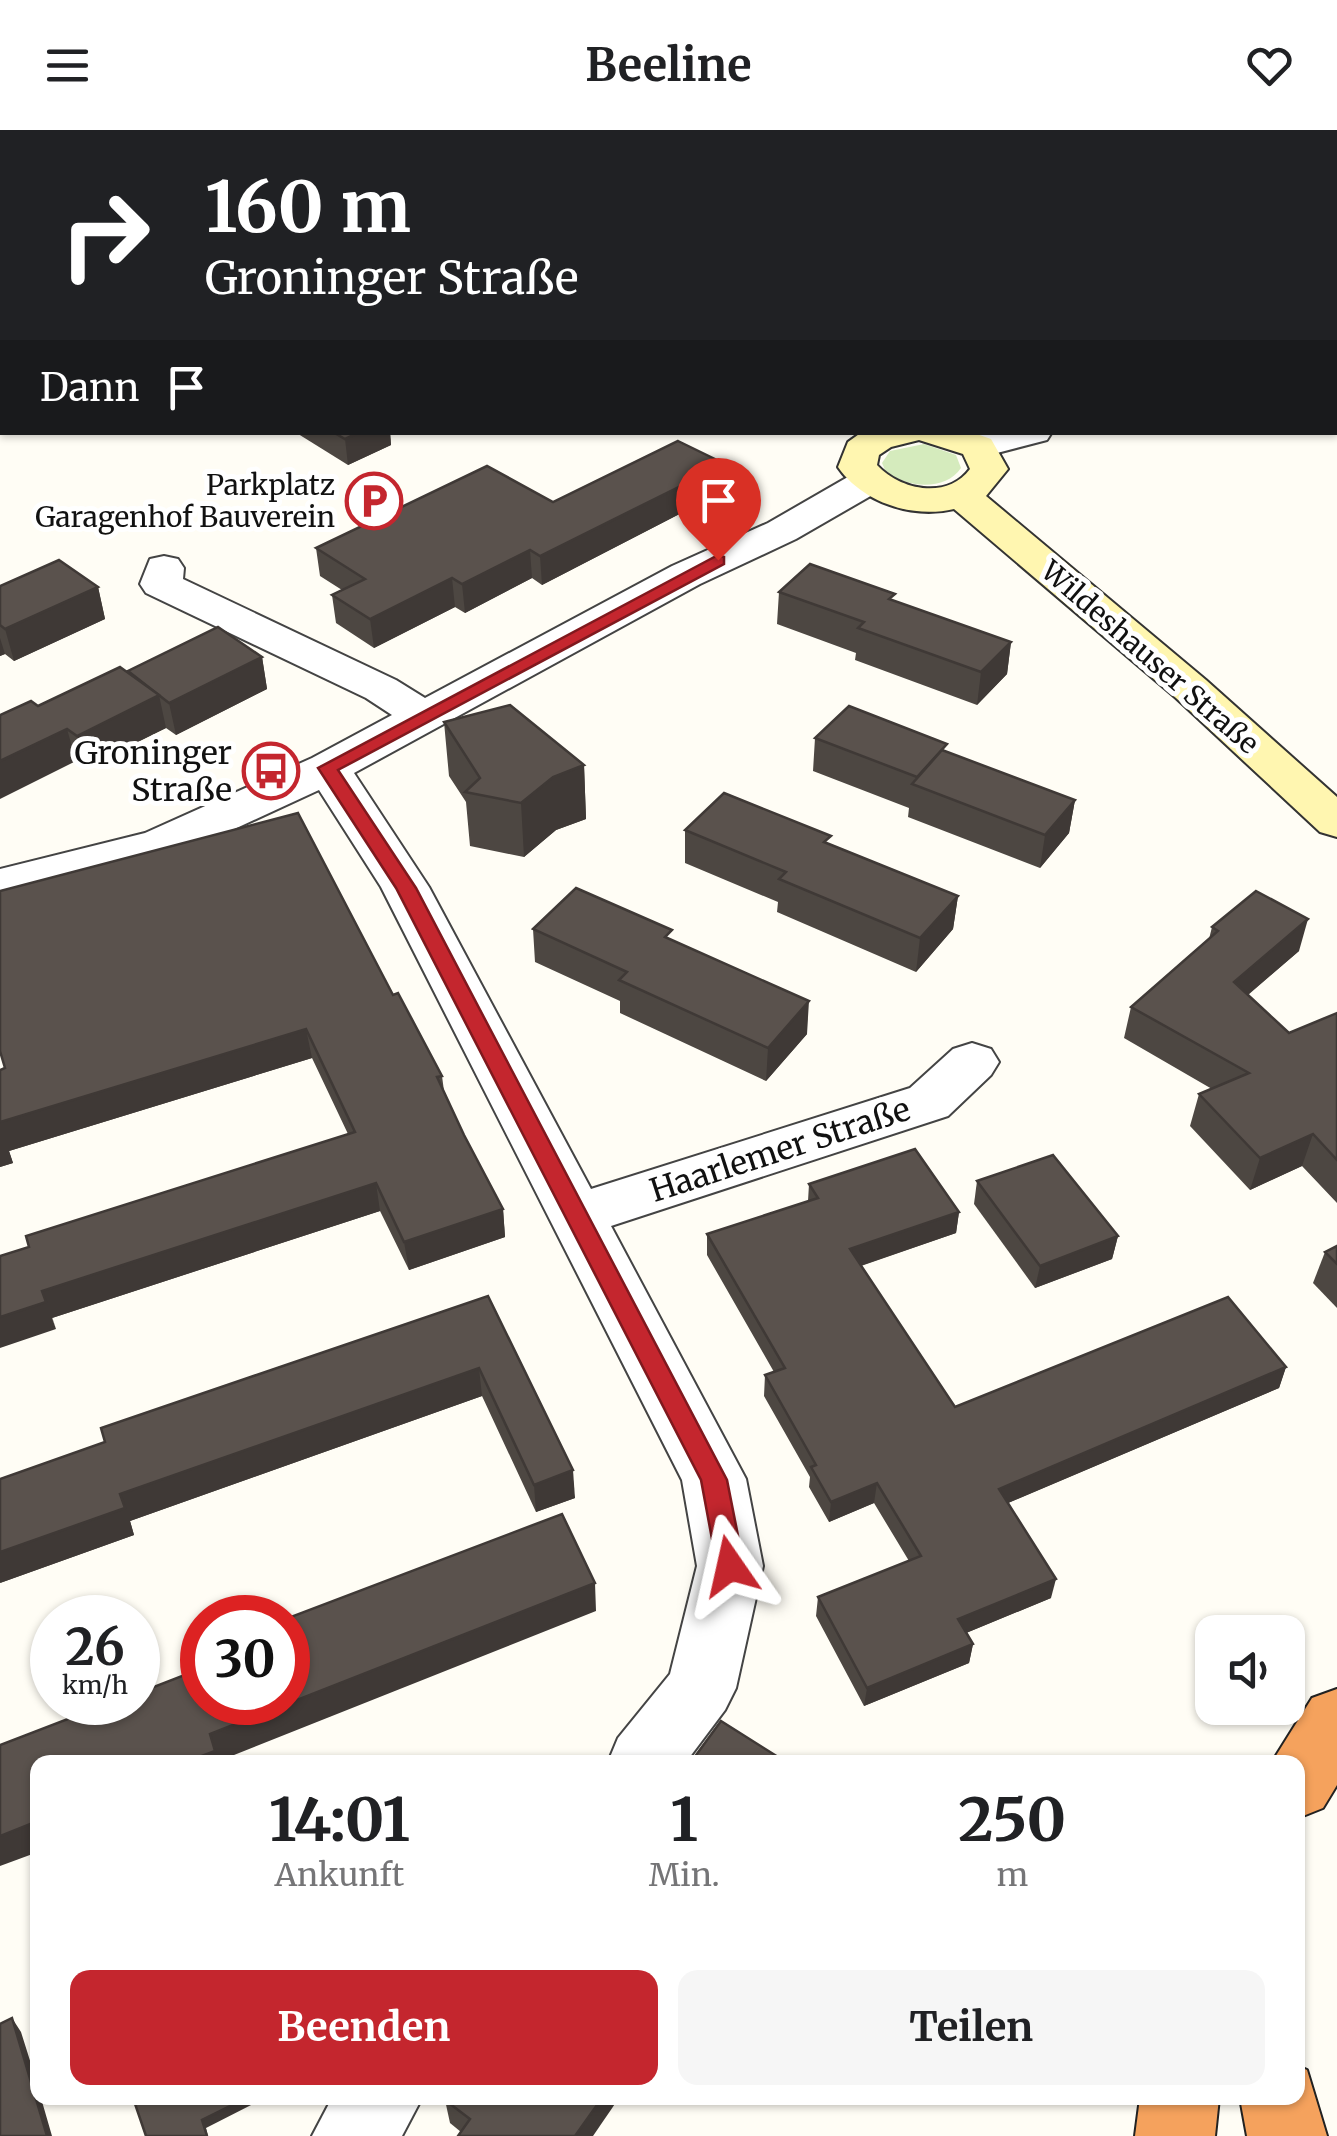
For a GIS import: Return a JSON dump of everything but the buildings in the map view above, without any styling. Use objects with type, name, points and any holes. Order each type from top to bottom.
[{"type":"highway","points":[[1305,1773],[1337,1721]]},
{"type":"highway","points":[[1175,2136],[1179,2105]]},
{"type":"highway","points":[[1280,2105],[1287,2136]]},
{"type":"main road","points":[[884,435],[861,450],[857,467],[867,482],[910,498],[961,494],[984,481],[989,469],[978,447],[940,435]]},
{"type":"main road","name":"Wildeshauser Straße","points":[[961,494],[1191,689],[1337,822]]},
{"type":"street","points":[[978,447],[1023,435]]},
{"type":"street","points":[[0,885],[161,844],[328,768],[686,575],[782,531],[867,482]]},
{"type":"street","points":[[164,568],[161,584],[381,689],[426,717]]},
{"type":"street","points":[[328,768],[406,888],[714,1480],[730,1566],[701,1688],[648,1755]]},
{"type":"street","name":"Haarlemer Straße","points":[[576,1216],[929,1102],[972,1062]]},
{"type":"street","points":[[352,2136],[376,2105]]},
{"type":"green space","points":[[924,444],[956,455],[961,468],[945,481],[924,485],[903,481],[885,470],[882,463],[890,451]]},
{"type":"place","name":"Parkplatz Garagenhof Bauverein","points":[[374,501]]},
{"type":"place","name":"Groninger Straße","points":[[271,771]]},
{"type":"route","points":[[718,560],[328,768],[406,888],[714,1480],[730,1566]]}]
